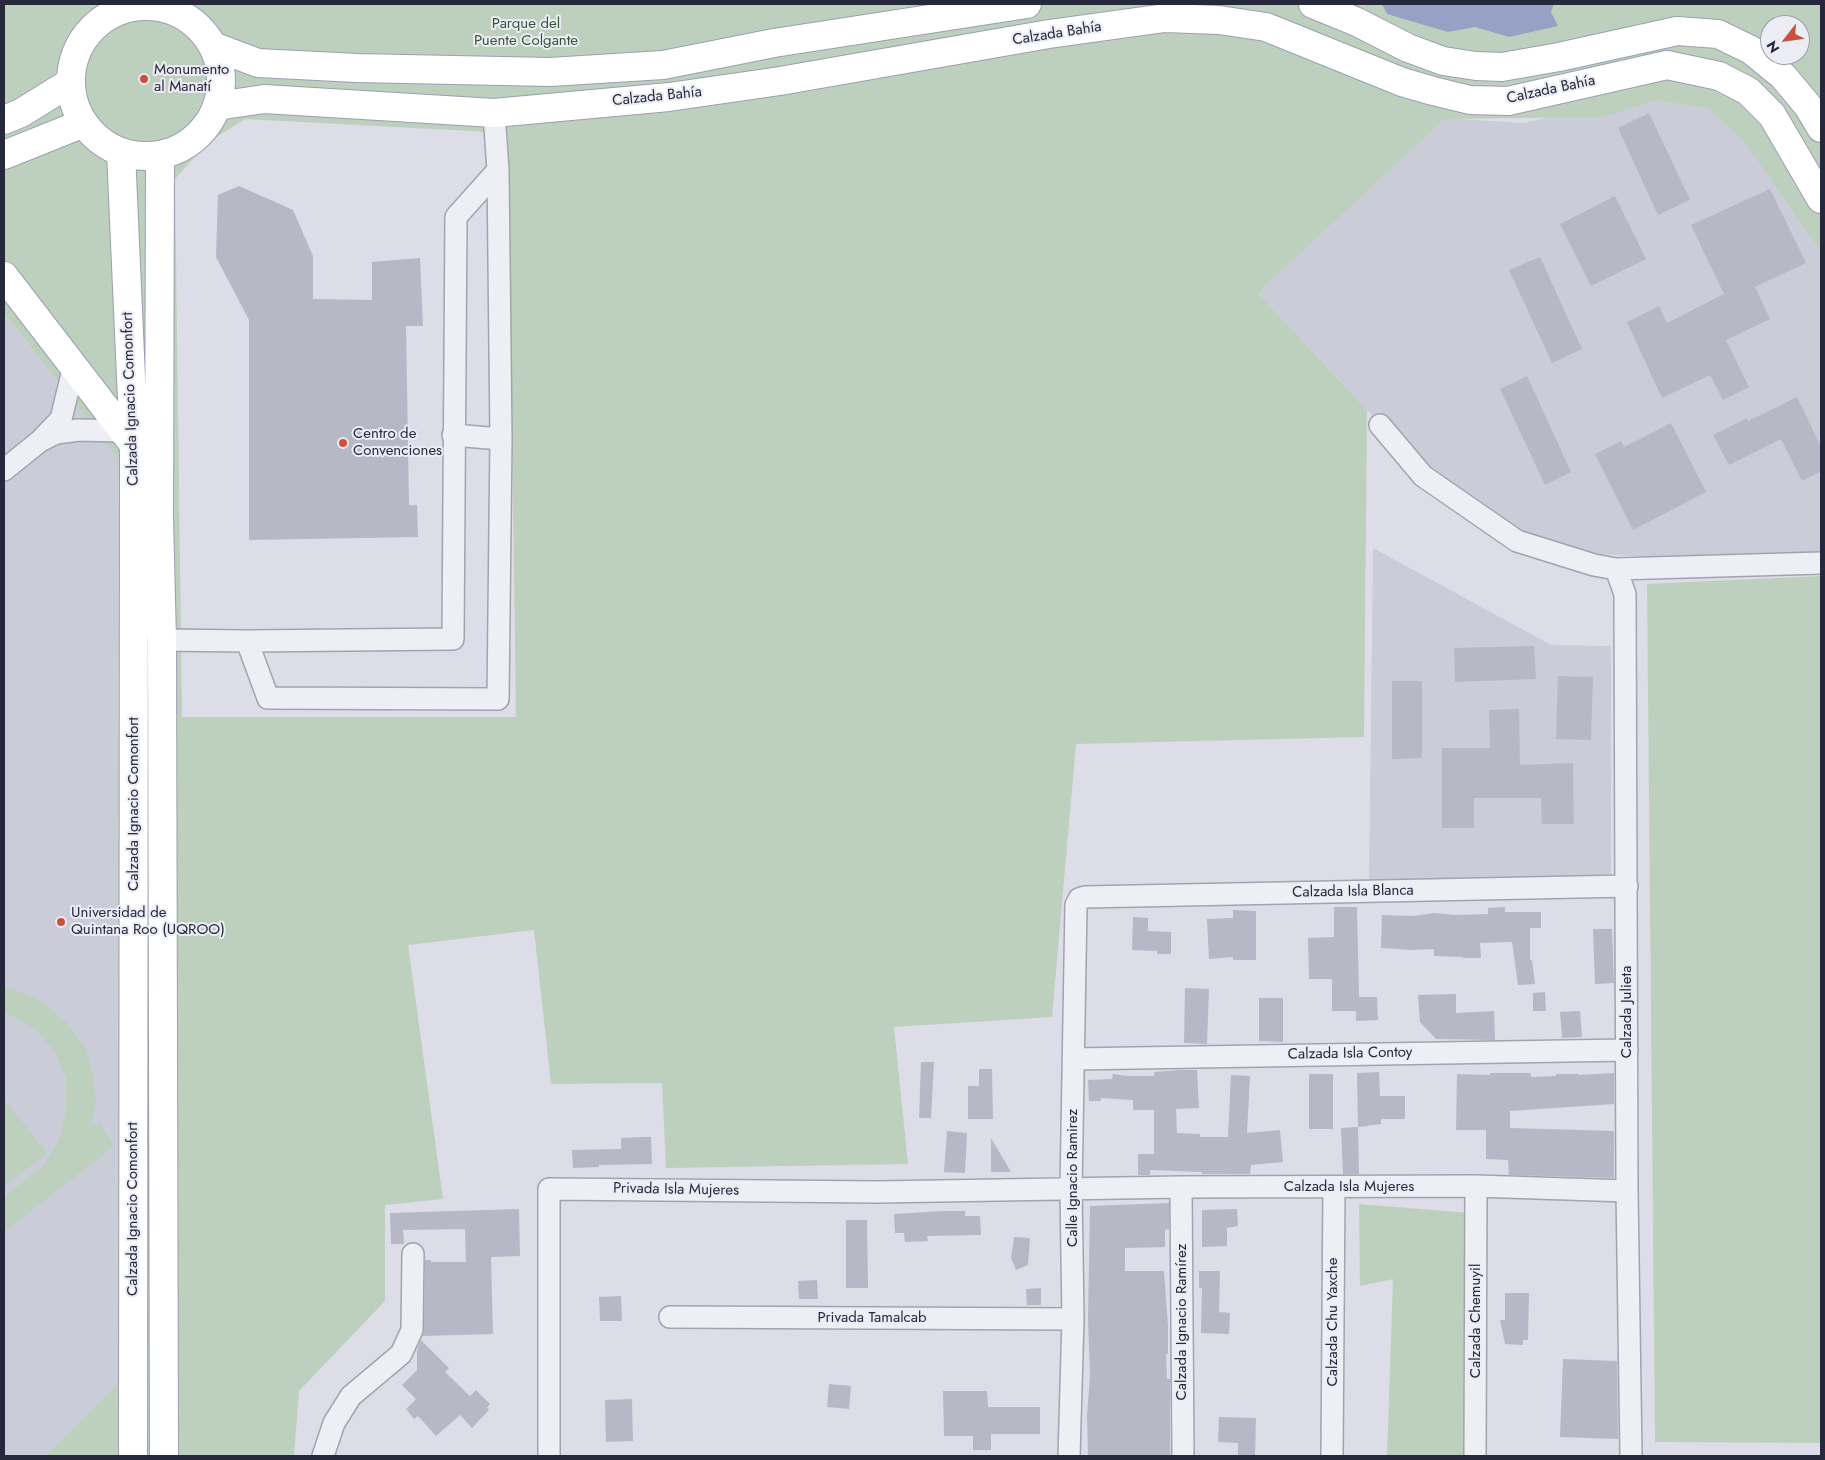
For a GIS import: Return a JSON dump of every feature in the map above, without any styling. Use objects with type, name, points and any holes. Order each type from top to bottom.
[{"type":"main road","name":"Calzada Bahía","points":[[213,46],[258,63],[357,68],[550,72],[663,65],[774,43],[1027,4]]},
{"type":"main road","name":"Calzada Bahía","points":[[1313,4],[1357,22],[1408,48],[1443,61],[1476,66],[1502,66],[1559,57],[1677,31],[1718,34],[1751,50],[1783,76],[1808,106],[1821,128]]},
{"type":"main road","points":[[152,5],[176,12],[198,25],[213,46],[220,65],[221,86],[217,106],[204,129],[184,146],[160,155],[141,156],[122,152],[100,140],[84,123],[74,104],[70,82],[74,57],[86,35],[104,18],[127,7],[152,5]]},
{"type":"main road","name":"Calzada Bahía","points":[[217,106],[264,99],[494,113],[669,96],[780,81],[1049,34],[1165,18],[1219,20],[1266,27],[1402,82],[1470,100],[1508,101],[1667,65],[1719,76],[1748,91],[1772,115],[1821,199]]},
{"type":"main road","points":[[774,43],[780,81]]},
{"type":"main road","points":[[4,120],[21,113],[70,82]]},
{"type":"main road","points":[[4,155],[84,123]]},
{"type":"main road","name":"Calzada Ignacio Comonfort","points":[[122,152],[129,438],[133,1456]]},
{"type":"main road","name":"Calzada Ignacio Comonfort","points":[[160,155],[164,1456]]},
{"type":"main road","points":[[4,276],[129,438]]},
{"type":"street","points":[[247,641],[268,698],[498,699],[500,439],[498,170],[494,113]]},
{"type":"street","points":[[162,640],[453,639],[456,217],[498,170]]},
{"type":"street","points":[[4,470],[40,441],[61,420],[74,366]]},
{"type":"street","points":[[1380,425],[1423,476],[1517,541],[1594,565],[1616,569],[1821,562]]},
{"type":"street","points":[[40,441],[56,433],[79,430],[129,438]]},
{"type":"street","points":[[453,436],[500,439]]},
{"type":"street","name":"Calzada Julieta","points":[[1616,569],[1625,594],[1627,1191],[1631,1456]]},
{"type":"street","name":"Calzada Isla Blanca","points":[[1079,899],[1085,897],[1627,886]]},
{"type":"street","name":"Calle Ignacio Ramirez","points":[[1069,1456],[1073,1319],[1071,1189],[1076,905],[1079,899]]},
{"type":"street","name":"Calzada Isla Contoy","points":[[1074,1059],[1627,1050]]},
{"type":"street","name":"Calzada Isla Mujeres","points":[[1071,1189],[1476,1186],[1627,1191]]},
{"type":"street","name":"Calzada Chemuyil","points":[[1475,1456],[1476,1186]]},
{"type":"street","name":"Calzada Ignacio Ramírez","points":[[1180,1187],[1183,1456]]},
{"type":"street","name":"Calzada Chu Yaxche","points":[[1332,1456],[1334,1188]]},
{"type":"street","name":"Privada Isla Mujeres","points":[[549,1456],[549,1189],[878,1192],[1071,1189]]},
{"type":"street","points":[[323,1456],[334,1423],[351,1396],[401,1354],[412,1330],[413,1254]]},
{"type":"street","name":"Privada Tamalcab","points":[[670,1317],[1073,1319]]},
{"type":"shaded area","points":[[1659,91],[1718,106],[1821,243],[1821,554],[1648,557],[1599,554],[1527,540],[1425,472],[1258,293],[1444,118],[1524,123]]},
{"type":"shaded area","name":"Universidad de Quintana Roo (UQROO)","points":[[4,313],[119,460],[117,1384],[45,1456],[4,1456]]},
{"type":"shaded area","points":[[1373,548],[1551,645],[1611,646],[1611,875],[1369,883]]},
{"type":"green space","name":"Parque del Puente Colgante","points":[[4,4],[1821,4],[1821,251],[1744,141],[1708,108],[1655,100],[1604,117],[1444,119],[1258,293],[1367,410],[1364,737],[1076,744],[1052,1017],[894,1027],[908,1164],[666,1168],[662,1083],[551,1084],[534,930],[408,945],[443,1199],[385,1205],[385,1301],[299,1391],[294,1455],[45,1456],[117,1384],[119,460],[4,313]],"holes":[[[245,119],[508,133],[516,717],[182,717],[175,179],[207,143]]]},
{"type":"green space","points":[[1821,576],[1821,1443],[1655,1442],[1647,584]]},
{"type":"green space","points":[[4,987],[43,1002],[68,1024],[86,1049],[93,1075],[96,1102],[91,1125],[99,1122],[114,1146],[4,1232],[4,1197],[44,1165],[60,1138],[66,1111],[66,1077],[55,1052],[36,1030],[4,1013]]},
{"type":"green space","points":[[4,1099],[47,1153],[4,1187]]},
{"type":"green space","points":[[1359,1204],[1469,1213],[1469,1456],[1387,1456],[1393,1279],[1360,1286]]},
{"type":"water","points":[[1382,4],[1554,4],[1551,12],[1558,26],[1509,37],[1475,27],[1448,32],[1387,14]]},
{"type":"building","points":[[1649,113],[1690,200],[1658,215],[1618,128]]},
{"type":"building","points":[[239,186],[293,210],[313,256],[313,299],[372,300],[372,262],[420,258],[423,326],[406,326],[409,505],[417,505],[418,537],[249,540],[249,320],[216,257],[218,195]]},
{"type":"building","points":[[1770,189],[1806,263],[1755,287],[1770,319],[1726,340],[1749,387],[1723,400],[1710,375],[1662,398],[1627,322],[1659,306],[1667,323],[1724,294],[1691,225]]},
{"type":"building","points":[[1615,196],[1646,259],[1591,286],[1560,224]]},
{"type":"building","points":[[1540,257],[1582,349],[1552,363],[1509,270]]},
{"type":"building","points":[[1527,376],[1571,472],[1545,485],[1500,389]]},
{"type":"building","points":[[1797,397],[1821,447],[1821,471],[1802,481],[1781,439],[1729,465],[1713,435],[1747,418],[1748,421]]},
{"type":"building","points":[[1671,423],[1706,492],[1633,530],[1595,454],[1621,441],[1624,447]]},
{"type":"building","points":[[1534,646],[1536,679],[1455,682],[1454,648]]},
{"type":"building","points":[[1558,676],[1593,677],[1591,740],[1556,739]]},
{"type":"building","points":[[1392,681],[1422,681],[1422,758],[1392,759]]},
{"type":"building","points":[[1519,709],[1520,765],[1573,763],[1574,824],[1542,824],[1541,798],[1474,798],[1474,828],[1442,828],[1442,748],[1490,748],[1489,710]]},
{"type":"building","points":[[1334,907],[1357,907],[1359,997],[1377,997],[1378,1020],[1356,1021],[1356,1011],[1332,1011],[1332,979],[1309,979],[1308,938],[1334,937]]},
{"type":"building","points":[[1505,907],[1505,912],[1541,912],[1541,928],[1530,928],[1530,960],[1532,960],[1535,984],[1518,985],[1512,942],[1480,943],[1481,958],[1434,956],[1434,949],[1381,948],[1382,915],[1413,916],[1434,913],[1456,915],[1488,914],[1488,908]]},
{"type":"building","points":[[1233,910],[1256,911],[1256,960],[1233,960],[1233,957],[1209,959],[1207,919],[1233,918]]},
{"type":"building","points":[[1133,917],[1148,918],[1148,931],[1171,932],[1171,954],[1157,954],[1157,951],[1132,950]]},
{"type":"building","points":[[1593,929],[1612,929],[1614,983],[1595,984]]},
{"type":"building","points":[[1185,988],[1209,989],[1207,1044],[1184,1043]]},
{"type":"building","points":[[1545,992],[1546,1011],[1533,1011],[1533,993]]},
{"type":"building","points":[[1456,994],[1456,1013],[1494,1011],[1495,1040],[1436,1039],[1420,1022],[1418,995]]},
{"type":"building","points":[[1259,998],[1283,998],[1283,1042],[1259,1041]]},
{"type":"building","points":[[1580,1011],[1582,1037],[1562,1038],[1560,1012]]},
{"type":"building","points":[[921,1062],[934,1062],[931,1118],[919,1118]]},
{"type":"building","points":[[979,1069],[992,1069],[993,1119],[968,1119],[968,1086],[979,1086]]},
{"type":"building","points":[[1197,1070],[1199,1108],[1176,1109],[1177,1133],[1200,1134],[1200,1137],[1228,1137],[1231,1075],[1250,1076],[1247,1133],[1280,1130],[1283,1162],[1251,1165],[1250,1174],[1202,1174],[1202,1172],[1150,1170],[1150,1175],[1138,1175],[1138,1154],[1154,1154],[1154,1110],[1133,1110],[1133,1100],[1101,1098],[1101,1101],[1089,1101],[1088,1080],[1112,1079],[1113,1074],[1154,1076],[1154,1072]]},
{"type":"building","points":[[1379,1072],[1380,1096],[1405,1096],[1405,1119],[1381,1119],[1381,1124],[1358,1127],[1357,1073]]},
{"type":"building","points":[[1490,1073],[1531,1073],[1531,1077],[1556,1076],[1556,1074],[1614,1073],[1614,1104],[1510,1111],[1510,1128],[1614,1131],[1614,1178],[1509,1175],[1508,1160],[1486,1159],[1486,1130],[1456,1130],[1457,1074],[1490,1075]]},
{"type":"building","points":[[1309,1074],[1333,1074],[1333,1129],[1309,1129]]},
{"type":"building","points":[[1358,1127],[1359,1174],[1343,1174],[1341,1128]]},
{"type":"building","points":[[947,1131],[967,1133],[965,1173],[944,1172]]},
{"type":"building","points":[[651,1137],[652,1164],[599,1165],[599,1167],[573,1168],[572,1150],[621,1149],[621,1138]]},
{"type":"building","points":[[991,1138],[1011,1172],[991,1172]]},
{"type":"building","points":[[1169,1203],[1169,1229],[1165,1230],[1165,1247],[1125,1248],[1125,1271],[1164,1271],[1168,1325],[1167,1379],[1170,1379],[1170,1456],[1088,1456],[1090,1206]]},
{"type":"building","points":[[519,1209],[520,1256],[491,1257],[493,1334],[423,1336],[425,1260],[431,1260],[431,1262],[466,1262],[465,1229],[403,1230],[404,1244],[391,1244],[390,1213]]},
{"type":"building","points":[[1237,1209],[1238,1226],[1227,1228],[1227,1246],[1202,1247],[1202,1210]]},
{"type":"building","points":[[965,1211],[965,1216],[980,1216],[981,1235],[927,1236],[928,1241],[905,1242],[904,1233],[895,1233],[894,1214]]},
{"type":"building","points":[[846,1220],[867,1220],[868,1288],[846,1288]]},
{"type":"building","points":[[1014,1237],[1030,1238],[1028,1265],[1016,1270],[1011,1258]]},
{"type":"building","points":[[1199,1271],[1220,1271],[1219,1312],[1230,1313],[1229,1334],[1201,1333],[1202,1288],[1199,1288]]},
{"type":"building","points":[[817,1280],[818,1299],[799,1299],[798,1281]]},
{"type":"building","points":[[1041,1288],[1041,1305],[1027,1305],[1026,1289]]},
{"type":"building","points":[[1505,1293],[1529,1293],[1528,1340],[1523,1340],[1523,1345],[1505,1344],[1500,1320],[1505,1320]]},
{"type":"building","points":[[621,1296],[622,1321],[600,1321],[599,1297]]},
{"type":"building","points":[[421,1340],[449,1368],[445,1372],[470,1396],[476,1390],[490,1404],[487,1408],[489,1410],[472,1428],[460,1415],[436,1436],[418,1416],[414,1419],[406,1409],[416,1399],[402,1385],[417,1370],[417,1350]]},
{"type":"building","points":[[1563,1359],[1617,1361],[1618,1439],[1560,1437]]},
{"type":"building","points":[[829,1384],[851,1386],[849,1409],[827,1407]]},
{"type":"building","points":[[943,1391],[987,1391],[988,1407],[1040,1407],[1040,1434],[991,1434],[991,1450],[973,1450],[973,1436],[944,1436]]},
{"type":"building","points":[[632,1399],[633,1441],[606,1442],[605,1400]]},
{"type":"building","points":[[1219,1417],[1256,1418],[1255,1456],[1238,1456],[1238,1443],[1218,1442]]},
{"type":"place","name":"Monumento al Manatí","points":[[144,79]]},
{"type":"place","name":"Centro de Convenciones","points":[[343,443]]},
{"type":"place","name":"Universidad de Quintana Roo (UQROO)","points":[[61,922]]}]
